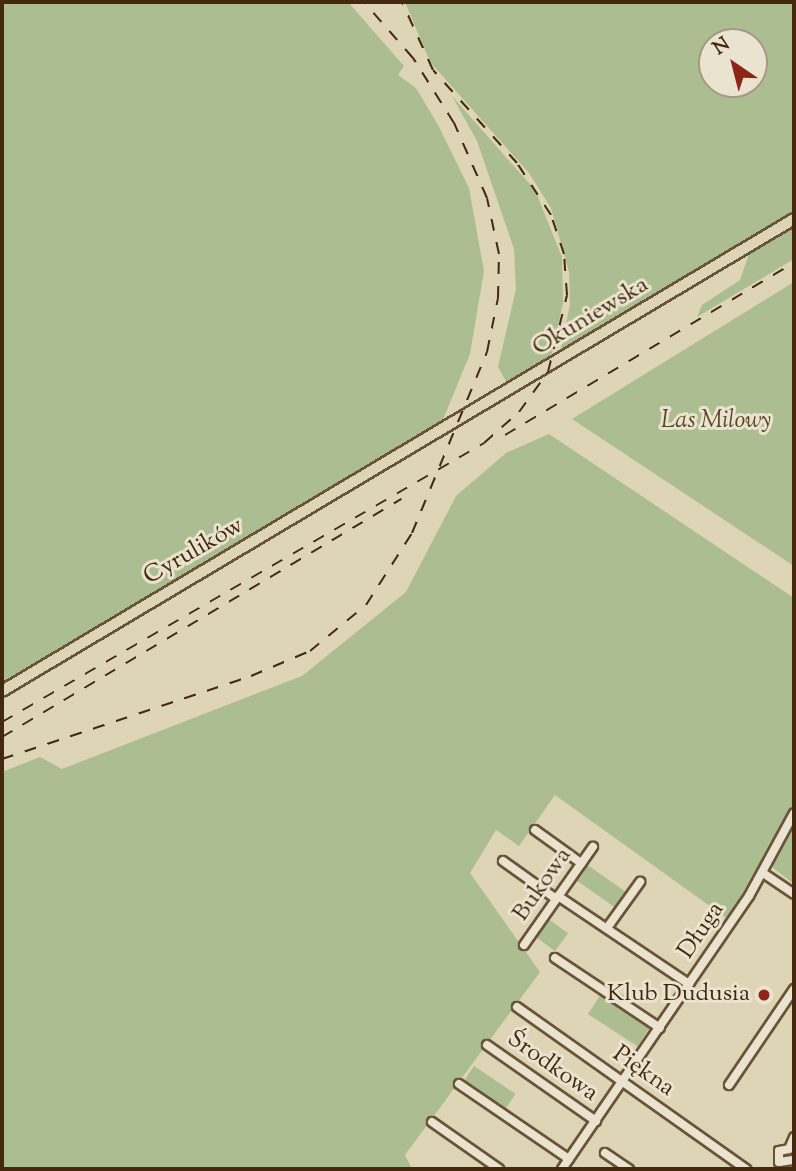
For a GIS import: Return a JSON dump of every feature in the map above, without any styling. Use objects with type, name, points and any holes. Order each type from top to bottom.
[{"type":"main road","name":"Okuniewska","points":[[409,450],[794,219]]},
{"type":"main road","name":"Cyrulików","points":[[2,691],[409,450]]},
{"type":"street","name":"Długa","points":[[562,1169],[624,1082],[763,873],[794,813]]},
{"type":"street","points":[[535,830],[581,863]]},
{"type":"street","name":"Bukowa","points":[[524,945],[593,848]]},
{"type":"street","points":[[503,861],[690,984]]},
{"type":"street","points":[[763,873],[794,894]]},
{"type":"street","points":[[607,928],[640,882]]},
{"type":"street","points":[[555,958],[660,1028]]},
{"type":"street","points":[[729,1085],[794,989]]},
{"type":"street","name":"Piękna","points":[[517,1007],[746,1169]]},
{"type":"street","name":"Środkowa","points":[[487,1045],[596,1121]]},
{"type":"street","points":[[459,1083],[569,1159]]},
{"type":"street","points":[[432,1122],[499,1169]]},
{"type":"street","points":[[789,1149],[779,1151],[776,1166],[794,1160],[789,1149],[794,1137]]},
{"type":"street","points":[[605,1153],[629,1169]]},
{"type":"green space","points":[[2,2],[348,2],[404,66],[398,75],[416,88],[438,125],[469,188],[484,271],[470,354],[442,422],[2,682]]},
{"type":"green space","points":[[405,2],[794,2],[794,212],[560,352],[570,305],[569,272],[551,208],[529,173],[430,62]]},
{"type":"green space","points":[[452,96],[535,190],[562,257],[563,303],[551,357],[507,383],[498,367],[516,289],[514,249],[477,141]]},
{"type":"green space","points":[[794,228],[794,259],[697,317],[702,305],[740,280],[749,254]]},
{"type":"green space","name":"Las Milowy","points":[[794,282],[794,566],[572,419]]},
{"type":"green space","points":[[549,434],[794,598],[794,803],[728,919],[555,795],[519,846],[496,830],[470,873],[540,972],[405,1155],[412,1169],[2,1169],[2,772],[40,757],[62,769],[302,676],[406,592],[456,496],[506,453]]},
{"type":"green space","points":[[794,823],[794,884],[772,867]]},
{"type":"green space","points":[[586,864],[628,893],[617,909],[575,880]]},
{"type":"green space","points":[[547,918],[568,933],[555,951],[534,936]]},
{"type":"green space","points":[[601,994],[650,1026],[637,1046],[588,1014]]},
{"type":"green space","points":[[474,1066],[515,1094],[505,1110],[463,1082]]},
{"type":"railway","points":[[2,759],[251,676],[310,651],[366,605],[412,533],[487,352],[498,298],[499,254],[487,198],[454,123],[413,58],[364,2]]},
{"type":"railway","points":[[2,722],[484,443],[519,412],[548,372],[567,295],[564,254],[551,215],[517,163],[433,70],[402,2]]},
{"type":"railway","points":[[505,435],[794,263]]},
{"type":"railway","points":[[2,737],[402,499]]},
{"type":"place","name":"Klub Dudusia","points":[[764,995]]}]
